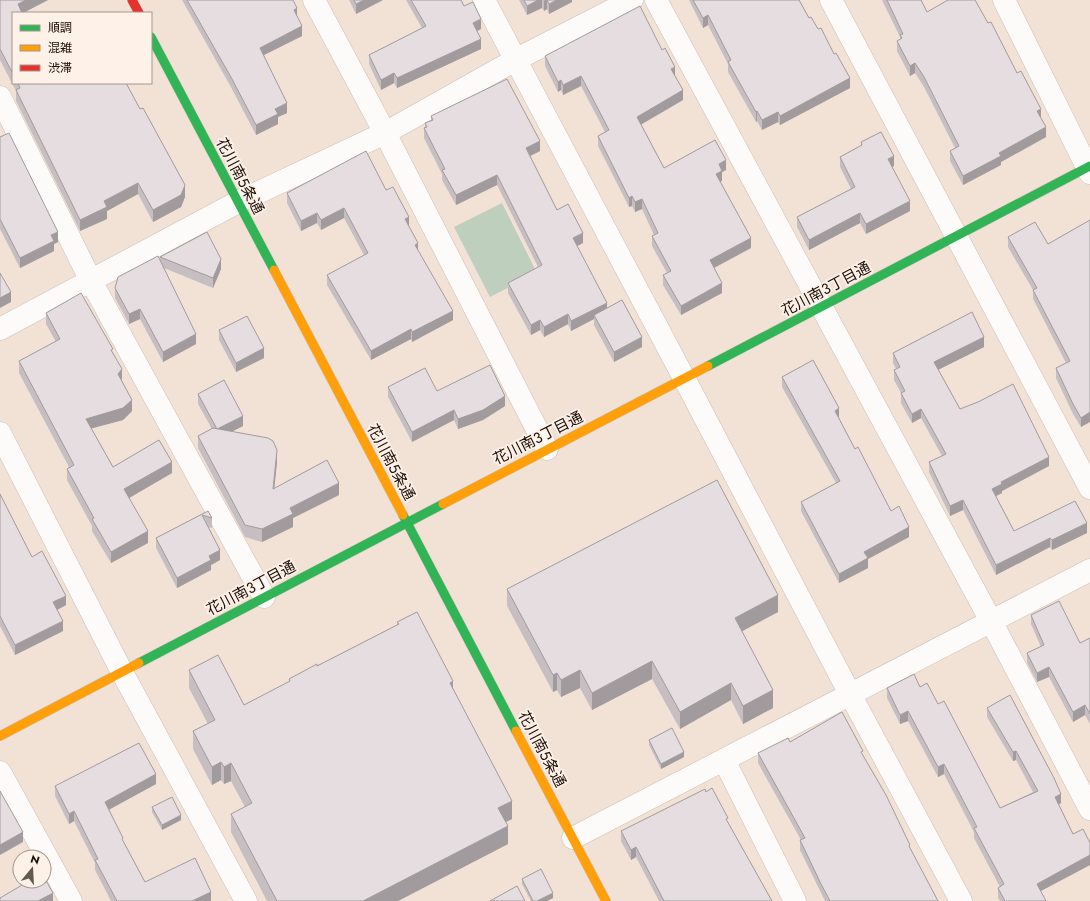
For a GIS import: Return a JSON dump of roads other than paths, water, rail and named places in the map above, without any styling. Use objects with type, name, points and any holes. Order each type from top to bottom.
[{"type":"street","points":[[132,0],[138,12]]},
{"type":"street","points":[[314,0],[385,133],[547,449]]},
{"type":"street","points":[[484,0],[850,694],[961,901]]},
{"type":"street","points":[[0,329],[238,202],[385,133],[515,60],[632,0]]},
{"type":"street","points":[[656,0],[991,621],[1090,809]]},
{"type":"street","points":[[831,0],[955,237],[1090,488]]},
{"type":"street","points":[[1004,0],[1089,169]]},
{"type":"street","name":"花川南5条通","points":[[152,39],[606,901]]},
{"type":"street","points":[[0,97],[91,281],[264,598]]},
{"type":"street","name":"花川南3丁目通","points":[[0,736],[547,449],[1089,169]]},
{"type":"street","points":[[0,433],[122,672],[246,901]]},
{"type":"street","points":[[573,838],[1090,570]]},
{"type":"street","points":[[724,760],[795,901]]},
{"type":"street","points":[[0,772],[71,901]]}]
